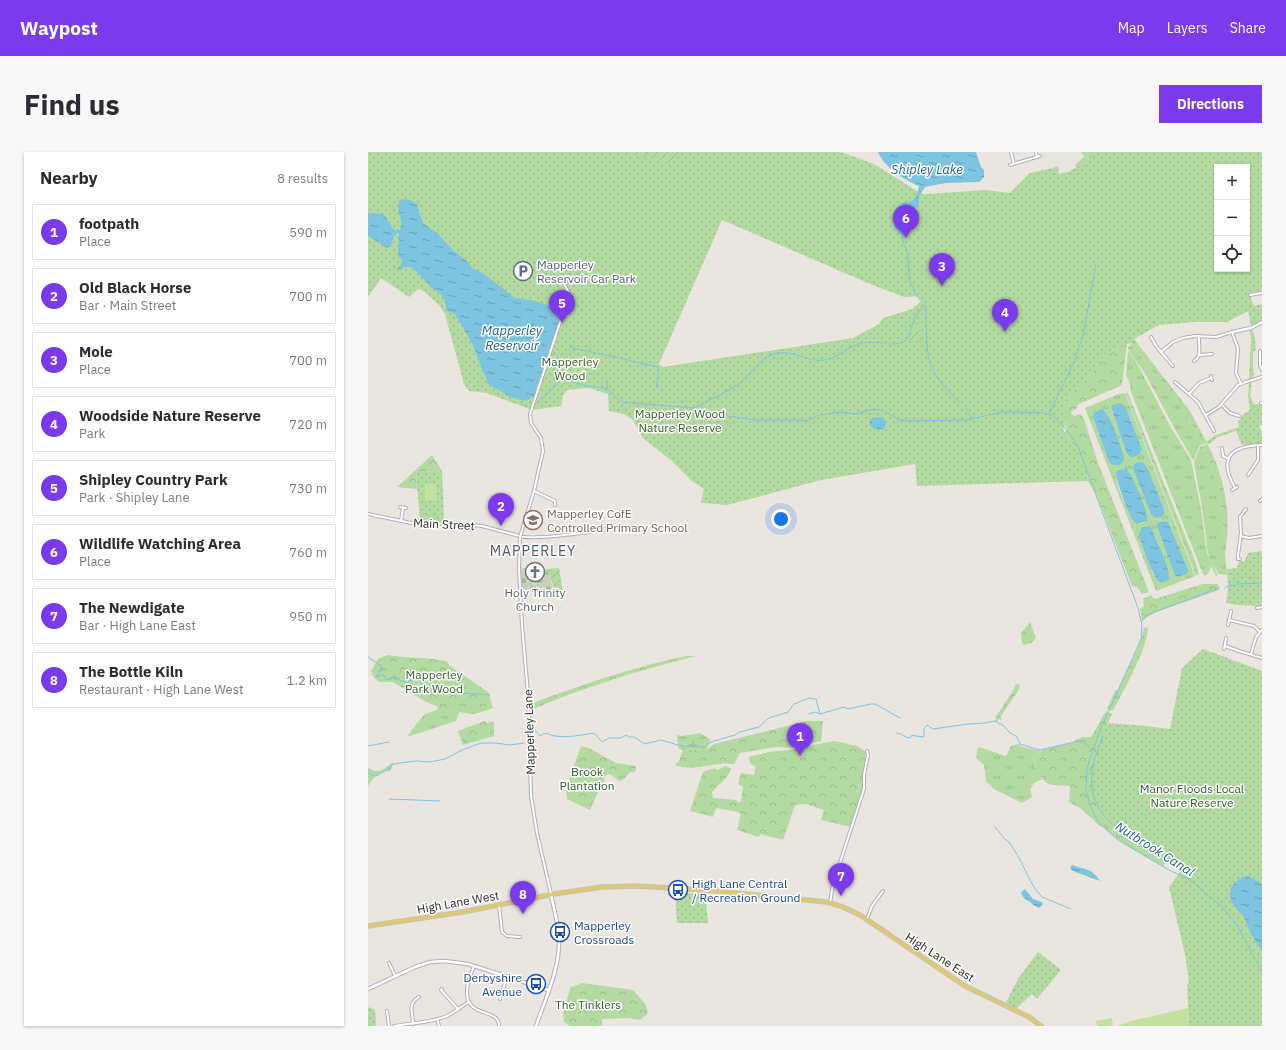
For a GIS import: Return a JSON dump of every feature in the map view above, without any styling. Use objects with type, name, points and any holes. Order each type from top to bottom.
[{"type":"main road","name":"High Lane West","points":[[368,926],[499,906],[551,894],[602,886],[638,886],[716,891],[830,902]]},
{"type":"main road","name":"High Lane East","points":[[830,902],[846,908],[867,919],[966,987],[1029,1017],[1041,1026]]},
{"type":"street","points":[[1011,152],[1014,164]]},
{"type":"street","points":[[1010,165],[1039,156],[1036,152]]},
{"type":"street","name":"Mapperley Lane","points":[[551,894],[537,833],[531,796],[528,694],[519,567],[520,537],[542,458],[543,444],[541,438],[531,423],[530,414],[568,298],[568,291],[564,284]]},
{"type":"street","points":[[1250,295],[1262,293]]},
{"type":"street","points":[[1161,352],[1170,344],[1190,336],[1216,337],[1251,328],[1262,322]]},
{"type":"street","points":[[1232,332],[1238,349],[1236,373],[1241,384]]},
{"type":"street","points":[[1194,361],[1200,355],[1200,336]]},
{"type":"street","points":[[1151,337],[1173,366]]},
{"type":"street","points":[[1260,351],[1260,364],[1262,370]]},
{"type":"street","points":[[1200,355],[1212,354]]},
{"type":"street","points":[[1206,415],[1222,405],[1231,392],[1241,384],[1262,377]]},
{"type":"street","points":[[1189,394],[1199,383],[1211,378]]},
{"type":"street","points":[[1176,382],[1198,402],[1206,415],[1210,428],[1214,431]]},
{"type":"street","points":[[1222,405],[1229,412],[1239,416]]},
{"type":"street","points":[[1248,475],[1258,460],[1258,445]]},
{"type":"street","points":[[1235,488],[1227,472],[1229,459],[1239,448],[1262,445]]},
{"type":"street","points":[[1222,448],[1223,456],[1229,459]]},
{"type":"street","points":[[534,491],[555,501],[555,505]]},
{"type":"street","points":[[401,521],[403,508]]},
{"type":"street","points":[[1240,559],[1238,559],[1240,536],[1239,515],[1246,509]]},
{"type":"street","name":"Main Street","points":[[368,514],[419,524],[477,525],[520,537],[534,538],[614,526]]},
{"type":"street","points":[[1240,536],[1250,538],[1262,536]]},
{"type":"street","points":[[1257,608],[1262,607]]},
{"type":"street","points":[[1228,625],[1232,611]]},
{"type":"street","points":[[1230,620],[1254,626],[1261,631],[1256,638],[1251,654]]},
{"type":"street","points":[[1224,649],[1226,638]]},
{"type":"street","points":[[1224,646],[1262,658]]},
{"type":"street","points":[[830,902],[834,884],[864,789],[864,775],[868,755],[867,751]]},
{"type":"street","points":[[867,919],[872,906],[883,891]]},
{"type":"street","points":[[536,1026],[557,962],[559,943],[551,894]]},
{"type":"street","points":[[499,906],[501,931],[505,935],[520,937]]},
{"type":"street","points":[[368,989],[414,967],[436,961],[452,961],[474,966],[548,990]]},
{"type":"street","points":[[389,963],[390,969],[395,976]]},
{"type":"street","points":[[474,966],[466,990],[469,1002],[478,1011],[496,1017],[499,1022],[499,1026]]},
{"type":"street","points":[[496,998],[501,999],[507,976]]},
{"type":"street","points":[[442,989],[441,990],[458,1009]]},
{"type":"street","points":[[413,1024],[411,1004],[419,997]]},
{"type":"street","points":[[394,1026],[437,1019],[451,1014],[469,1002]]},
{"type":"street","points":[[387,1011],[389,1026]]},
{"type":"street","points":[[437,1019],[439,1026]]},
{"type":"shaded area","name":"Mapperley CofE Controlled Primary School","points":[[528,514],[539,515],[539,525],[526,522]]},
{"type":"green space","points":[[368,152],[841,152],[874,164],[917,191],[923,194],[928,194],[985,190],[1010,193],[1030,173],[1058,166],[1059,174],[1068,172],[1099,152],[1262,152],[1262,291],[1249,293],[1254,306],[1262,304],[1262,319],[1251,326],[1248,311],[1227,322],[1195,322],[1159,325],[1134,339],[1136,343],[1131,343],[1115,349],[1103,356],[1082,385],[1066,397],[1063,407],[1066,423],[1063,429],[1078,453],[1088,481],[917,486],[915,464],[821,480],[727,505],[703,503],[701,502],[704,489],[692,481],[672,461],[643,438],[633,420],[624,414],[609,411],[608,394],[589,388],[567,390],[563,395],[561,406],[532,410],[487,393],[469,391],[464,384],[445,314],[439,305],[422,290],[418,289],[409,297],[381,278],[368,297]],"holes":[[[722,220],[904,297],[918,296],[921,301],[912,309],[883,318],[879,324],[853,338],[663,367],[659,364]]]},
{"type":"green space","points":[[622,152],[678,152],[670,163]]},
{"type":"green space","points":[[1081,152],[1100,152],[1077,167],[1075,165],[1084,157]]},
{"type":"green space","points":[[917,322],[919,322],[921,340],[908,342]]},
{"type":"green space","points":[[1250,330],[1252,330],[1255,337],[1256,351],[1253,353],[1254,377],[1249,379],[1251,340]]},
{"type":"green space","points":[[1132,339],[1134,339],[1190,411],[1206,441],[1201,443],[1183,410],[1168,388],[1154,374],[1131,343]]},
{"type":"green space","points":[[1126,343],[1122,385],[1077,405],[1077,408],[1070,412],[1074,416],[1081,414],[1084,419],[1098,463],[1149,592],[1142,594],[1137,587],[1132,586],[1097,496],[1088,481],[1078,453],[1065,432],[1067,429],[1065,425],[1066,423],[1063,407],[1066,397],[1082,385],[1103,356]]},
{"type":"green space","points":[[1131,343],[1154,374],[1168,388],[1183,410],[1201,443],[1206,441],[1206,443],[1199,446],[1194,461],[1144,372],[1130,352],[1128,347]]},
{"type":"green space","points":[[1128,351],[1138,365],[1170,426],[1191,460],[1201,509],[1207,553],[1218,575],[1216,576],[1211,566],[1208,574],[1205,576],[1203,574],[1131,392],[1129,381],[1126,376]]},
{"type":"green space","points":[[1252,382],[1250,395],[1254,405],[1261,403],[1262,405],[1262,425],[1259,426],[1262,432],[1262,443],[1242,445],[1236,431],[1218,437],[1208,445],[1206,442],[1214,436],[1239,427],[1238,420],[1240,420],[1243,414],[1250,410],[1248,396],[1249,383]]},
{"type":"green space","points":[[1127,391],[1196,563],[1199,574],[1196,576],[1126,394]]},
{"type":"green space","points":[[1125,393],[1195,576],[1156,591],[1085,408]],"holes":[[[1122,405],[1129,416],[1142,449],[1141,453],[1132,458],[1127,454],[1112,408]],[[1102,410],[1115,433],[1124,459],[1109,462],[1093,416],[1094,412]],[[1142,462],[1148,469],[1164,509],[1164,513],[1160,517],[1155,517],[1133,469],[1135,464]],[[1125,469],[1147,514],[1147,519],[1143,523],[1138,524],[1126,507],[1120,494],[1116,473]],[[1164,521],[1187,574],[1176,576],[1157,528],[1158,523]],[[1145,527],[1150,528],[1162,553],[1169,575],[1169,580],[1160,583],[1153,574],[1139,533],[1140,530]]]},
{"type":"green space","points":[[1207,444],[1208,445],[1203,448],[1216,480],[1221,503],[1222,538],[1227,539],[1225,553],[1227,575],[1219,574],[1210,560],[1194,463],[1200,447]]},
{"type":"green space","points":[[1208,445],[1218,467],[1224,491],[1228,527],[1227,539],[1222,538],[1221,503],[1216,480],[1203,447]]},
{"type":"green space","points":[[432,455],[442,471],[416,472],[417,489],[397,487]]},
{"type":"green space","points":[[442,471],[444,522],[420,522],[416,472]]},
{"type":"green space","points":[[425,484],[436,484],[437,500],[425,500]]},
{"type":"green space","points":[[1262,551],[1262,606],[1226,603],[1228,589],[1227,569],[1237,568],[1239,561],[1244,562],[1248,553]]},
{"type":"green space","points":[[523,568],[547,569],[554,592],[521,592],[520,572]]},
{"type":"green space","points":[[559,568],[563,593],[556,594],[547,569]]},
{"type":"green space","points":[[1203,584],[1218,584],[1219,590],[1156,612],[1142,620],[1140,609],[1144,606],[1143,599],[1151,595],[1154,599],[1158,598]]},
{"type":"green space","points":[[1030,622],[1036,638],[1031,643],[1024,645],[1022,644],[1021,633]]},
{"type":"green space","points":[[1148,627],[1144,647],[1129,681],[1113,711],[1107,709],[1115,690],[1118,690],[1140,643],[1144,628]]},
{"type":"green space","name":"Manor Floods Local Nature Reserve","points":[[1203,649],[1262,671],[1262,1026],[1189,1026],[1187,984],[1189,983],[1185,954],[1169,887],[1182,869],[1137,843],[1119,829],[1104,814],[1096,797],[1093,776],[1096,752],[1108,723],[1170,729],[1182,668]]},
{"type":"green space","name":"Mapperley Park Wood","points":[[388,655],[446,661],[450,666],[488,692],[493,708],[473,714],[446,710],[426,702],[393,682],[379,682],[372,675],[371,671],[378,659]]},
{"type":"green space","points":[[686,656],[695,656],[633,673],[570,694],[533,709],[533,703],[571,689],[609,676]]},
{"type":"green space","points":[[1016,684],[1020,685],[1018,691],[1001,716],[1001,720],[995,718],[1013,691]]},
{"type":"green space","points":[[438,706],[446,710],[459,712],[456,721],[407,737],[425,714],[437,710]]},
{"type":"green space","points":[[1106,711],[1112,714],[1095,760],[1121,830],[1119,832],[1109,824],[1100,812],[1095,814],[1105,828],[1100,826],[1080,808],[1069,802],[1070,786],[1053,785],[1047,783],[1035,769],[1036,762],[1031,759],[1044,749],[1074,742],[1075,740],[1083,737],[1091,737]]},
{"type":"green space","points":[[485,721],[486,723],[494,721],[494,736],[463,745],[458,731]]},
{"type":"green space","points":[[807,721],[823,721],[821,741],[790,748],[776,747],[740,753],[734,764],[691,768],[675,765],[679,761],[683,750],[707,749],[714,744]]},
{"type":"green space","points":[[700,733],[710,739],[707,749],[679,749],[677,735],[682,736]]},
{"type":"green space","points":[[834,741],[857,746],[868,755],[863,775],[863,788],[851,827],[821,820],[824,810],[806,804],[795,805],[783,840],[760,834],[759,837],[737,830],[741,814],[738,812],[716,808],[713,817],[690,811],[703,772],[714,768],[717,770],[726,766],[731,769],[726,778],[712,792],[713,798],[736,800],[740,803],[743,787],[738,784],[741,773],[754,775],[756,767],[750,763],[749,757],[769,752],[790,750]]},
{"type":"green space","points":[[1018,744],[1023,747],[1041,751],[1031,759],[1036,763],[1035,769],[1042,779],[1034,783],[1030,789],[1032,797],[1022,803],[994,789],[986,781],[984,765],[976,758],[978,747],[1006,756],[1011,746]]},
{"type":"green space","name":"Brook Plantation","points":[[581,746],[589,748],[616,763],[636,766],[635,772],[630,772],[623,780],[619,781],[610,774],[605,775],[603,788],[599,790],[590,810],[567,799],[566,791],[568,790],[569,780]]},
{"type":"green space","points":[[393,762],[390,771],[377,775],[368,786],[368,768],[379,771]]},
{"type":"green space","points":[[1100,812],[1109,824],[1119,832],[1121,830],[1164,860],[1164,867],[1136,851],[1110,833],[1096,817],[1095,814]]},
{"type":"green space","points":[[675,893],[705,893],[708,923],[677,923]]},
{"type":"green space","points":[[1038,952],[1061,970],[1037,999],[1032,994],[1016,1009],[1006,1002],[1018,979]]},
{"type":"green space","name":"The Tinklers","points":[[582,983],[633,990],[646,1005],[648,1013],[640,1020],[628,1018],[602,1019],[602,1026],[570,1026],[564,1022],[563,1012],[571,986],[573,987]]},
{"type":"green space","points":[[368,1007],[375,1010],[376,1026],[368,1026]]},
{"type":"green space","points":[[1188,1008],[1189,1026],[1118,1026],[1131,1021]]},
{"type":"green space","points":[[1112,1018],[1113,1026],[1097,1026],[1096,1021]]},
{"type":"water","name":"Shipley Lake","points":[[878,152],[976,152],[981,167],[984,170],[984,177],[979,182],[945,183],[925,187],[919,196],[919,204],[910,216],[904,236],[897,231],[896,228],[894,220],[896,208],[902,203],[912,201],[916,196],[919,186],[907,180],[890,168]]},
{"type":"water","name":"Mapperley Reservoir","points":[[400,200],[410,200],[417,204],[424,224],[438,234],[453,250],[469,263],[472,268],[484,274],[515,298],[531,300],[560,309],[557,320],[558,323],[533,398],[531,397],[529,400],[518,400],[488,384],[473,345],[455,314],[447,311],[441,294],[432,288],[415,270],[410,267],[404,267],[400,270],[397,269],[401,265],[402,260],[398,256],[399,234],[397,233],[394,236],[391,246],[387,248],[368,236],[368,213],[384,214],[391,226],[396,231],[400,230],[401,222],[398,208]]},
{"type":"water","points":[[1120,403],[1127,411],[1142,449],[1140,454],[1132,458],[1127,454],[1111,407]]},
{"type":"water","points":[[1102,409],[1112,424],[1124,457],[1123,462],[1119,465],[1113,465],[1109,462],[1093,417],[1094,412]]},
{"type":"water","points":[[877,417],[882,418],[885,421],[886,424],[884,429],[877,429],[870,426],[870,419]]},
{"type":"water","points":[[1141,462],[1144,463],[1148,469],[1164,509],[1164,514],[1161,517],[1155,518],[1151,514],[1133,469],[1134,464]]},
{"type":"water","points":[[1126,467],[1128,468],[1127,470],[1138,491],[1147,515],[1147,521],[1137,524],[1127,508],[1116,473],[1119,470],[1125,469]]},
{"type":"water","points":[[1164,521],[1168,522],[1188,570],[1187,574],[1178,577],[1175,575],[1157,527],[1157,523]]},
{"type":"water","points":[[1151,527],[1168,568],[1169,580],[1161,583],[1151,569],[1139,535],[1141,528]]},
{"type":"water","points":[[1072,865],[1088,870],[1100,881],[1073,871],[1070,868]]},
{"type":"water","points":[[1248,876],[1262,884],[1262,951],[1251,934],[1243,915],[1237,910],[1231,901],[1231,887],[1239,879]]},
{"type":"water","points":[[1025,889],[1033,899],[1042,902],[1043,904],[1039,908],[1023,897],[1021,892]]},
{"type":"waterway","points":[[902,235],[908,254],[909,279],[916,295],[920,300]]},
{"type":"waterway","points":[[1049,414],[1075,360],[1080,345],[1084,331],[1096,264]]},
{"type":"waterway","points":[[924,304],[926,309],[926,334],[931,367],[940,381],[959,402]]},
{"type":"waterway","points":[[892,344],[905,341],[910,333],[916,315],[924,307]]},
{"type":"waterway","points":[[694,408],[737,385],[760,362],[771,355],[777,353],[789,353],[813,360],[825,360],[830,359],[861,343],[886,343]]},
{"type":"waterway","points":[[571,345],[572,348],[658,367],[657,388]]},
{"type":"waterway","points":[[557,370],[575,382],[583,385],[607,389],[622,402],[694,408]]},
{"type":"waterway","points":[[539,401],[565,377]]},
{"type":"waterway","points":[[607,388],[608,381]]},
{"type":"waterway","name":"Nutbrook Canal","points":[[698,408],[722,415],[755,420],[806,421],[817,416],[827,414],[839,412],[855,414],[874,409],[884,411],[900,420],[907,421],[967,420],[1002,412],[1043,413],[1051,415],[1055,418],[1077,444],[1138,608],[1142,625],[1141,639],[1099,733],[1087,768],[1086,790],[1090,805],[1098,822],[1118,840],[1169,870],[1189,879],[1223,908],[1236,923],[1262,972]]},
{"type":"waterway","points":[[966,409],[972,418]]},
{"type":"waterway","points":[[1225,588],[1230,585],[1235,586],[1237,584],[1262,583]]},
{"type":"waterway","points":[[1142,621],[1147,615],[1219,588]]},
{"type":"waterway","points":[[368,657],[380,665],[383,670],[379,671],[379,674],[376,676],[377,677],[384,675],[387,680],[395,676],[395,679],[399,678],[400,681],[407,683],[409,680],[412,681],[417,678],[425,688],[430,687],[434,689],[438,686],[444,691],[449,692],[490,695]]},
{"type":"waterway","points":[[533,728],[540,736],[546,734],[565,737],[594,733],[602,742],[609,738],[620,738],[626,735],[629,737],[634,737],[645,744],[661,740],[681,746],[704,747],[711,742],[759,727],[769,718],[788,712],[794,704],[809,698],[816,699],[820,714]]},
{"type":"waterway","points":[[809,714],[815,712],[820,714],[844,707],[848,709],[875,704],[900,718]]},
{"type":"waterway","points":[[996,722],[999,716]]},
{"type":"waterway","points":[[896,733],[908,738],[912,735],[921,737],[924,736],[924,729],[927,725],[933,729],[995,721],[1004,726],[1008,731],[1017,737],[1020,744],[1033,748],[1040,750],[1079,741],[1083,742],[1093,750]]},
{"type":"waterway","name":"Nutbrook Canal","points":[[1103,736],[1093,765],[1092,784],[1095,800],[1102,813],[1112,824],[1166,863]]},
{"type":"waterway","points":[[368,746],[389,742]]},
{"type":"waterway","points":[[368,773],[375,776],[388,769],[391,765],[399,763],[417,761],[430,762],[445,759],[462,750],[481,743],[510,745],[524,743]]},
{"type":"waterway","points":[[389,799],[440,801]]},
{"type":"waterway","points":[[994,826],[1009,842],[1020,859],[1032,884],[1042,897],[1071,909]]},
{"type":"place","name":"Wildlife Watching Area","points":[[906,238]]},
{"type":"place","name":"Mapperley Reservoir Car Park","points":[[523,271]]},
{"type":"place","name":"Mole","points":[[942,286]]},
{"type":"place","name":"Shipley Country Park","points":[[562,323]]},
{"type":"place","name":"Woodside Nature Reserve","points":[[1005,332]]},
{"type":"place","name":"Mapperley CofE Controlled Primary School","points":[[533,520]]},
{"type":"place","name":"Old Black Horse","points":[[501,526]]},
{"type":"place","name":"Holy Trinity Church","points":[[535,572]]},
{"type":"place","name":"footpath","points":[[800,756]]},
{"type":"place","name":"High Lane Central / Recreation Ground","points":[[678,890]]},
{"type":"place","name":"The Newdigate","points":[[841,896]]},
{"type":"place","name":"The Bottle Kiln","points":[[523,914]]},
{"type":"place","name":"Mapperley Crossroads","points":[[560,932]]},
{"type":"place","name":"Derbyshire Avenue","points":[[536,984]]},
{"type":"district","name":"MAPPERLEY","points":[[533,551]]},
{"type":"park label","name":"Mapperley Wood","points":[[570,368]]},
{"type":"park label","name":"Mapperley Wood Nature Reserve","points":[[680,420]]}]
